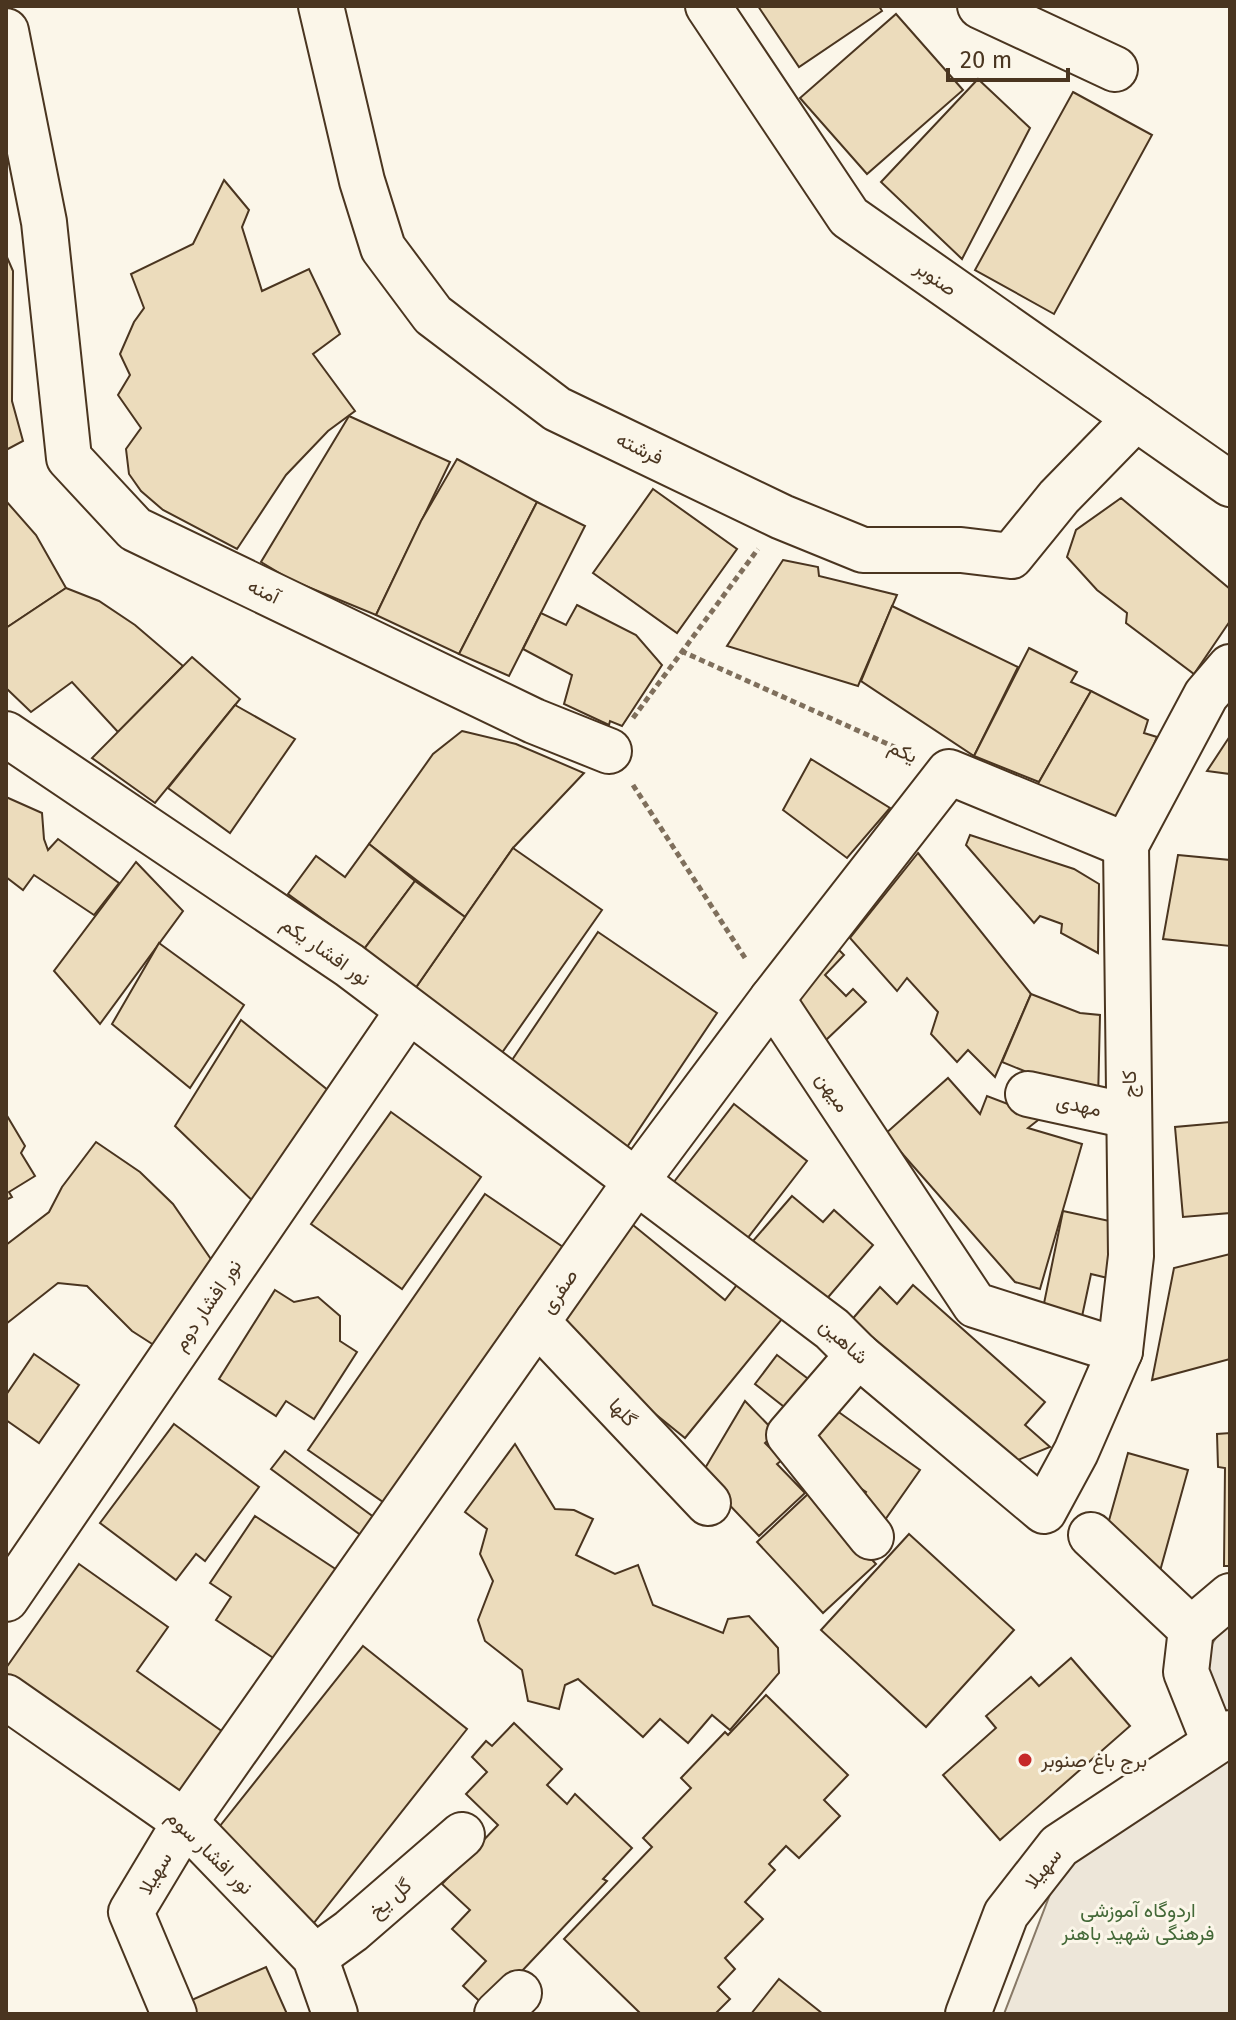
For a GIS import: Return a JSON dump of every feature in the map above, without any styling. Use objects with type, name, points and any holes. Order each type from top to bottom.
[{"type":"street","name":"فرشته","points":[[321,6],[362,181],[383,248],[433,315],[557,409],[782,517],[863,550],[961,550],[1011,556],[1059,497],[1136,418]]},
{"type":"street","name":"صنوبر","points":[[708,6],[849,217],[1230,484]]},
{"type":"street","points":[[980,6],[1115,69]]},
{"type":"street","name":"آمنه","points":[[6,31],[44,222],[69,458],[135,529],[534,721],[609,751]]},
{"type":"street","name":"کاج","points":[[1044,1511],[1076,1452],[1120,1351],[1131,1256],[1126,845],[1206,695],[1230,667]]},
{"type":"street","name":"نور افشار یکم","points":[[6,734],[349,965],[637,1180]]},
{"type":"street","points":[[949,772],[1126,845]]},
{"type":"street","name":"صفری","points":[[185,1822],[637,1180],[772,999],[949,772]]},
{"type":"street","name":"میهن","points":[[772,999],[975,1305],[1120,1351]]},
{"type":"street","name":"نور افشار دوم","points":[[6,1599],[408,1011]]},
{"type":"street","name":"مهدی","points":[[1028,1094],[1129,1116]]},
{"type":"street","name":"شاهین","points":[[637,1180],[832,1329],[858,1355],[1044,1511]]},
{"type":"street","name":"گلها","points":[[537,1322],[708,1503]]},
{"type":"street","points":[[858,1355],[789,1435],[871,1537]]},
{"type":"street","points":[[1091,1535],[1191,1629]]},
{"type":"street","points":[[1222,1738],[1186,1672],[1191,1629],[1230,1596]]},
{"type":"street","name":"نور افشار سوم","points":[[6,1697],[185,1822],[315,1957],[335,2014]]},
{"type":"street","name":"سهیلا","points":[[968,2014],[1006,1914],[1059,1846],[1222,1738]]},
{"type":"street","name":"سهیلا","points":[[174,2014],[131,1912],[185,1822]]},
{"type":"street","name":"گل یخ","points":[[315,1957],[351,1931],[462,1835]]},
{"type":"path","points":[[772,999],[609,751],[782,517]]},
{"type":"path","name":"یکم","points":[[681,651],[949,772]]},
{"type":"green space","points":[[1230,1616],[1230,1710],[1217,1715],[1203,1658]]},
{"type":"green space","name":"اردوگاه آموزشی فرهنگی شهید باهنر","points":[[1230,1759],[1230,2014],[1004,2014],[1064,1858]]},
{"type":"building","points":[[758,6],[879,6],[882,11],[799,67]]},
{"type":"building","points":[[896,14],[963,90],[867,174],[800,98]]},
{"type":"building","points":[[978,79],[1030,128],[962,259],[881,182]]},
{"type":"building","points":[[1073,92],[1152,135],[1054,314],[975,270]]},
{"type":"building","points":[[224,180],[249,210],[242,227],[262,291],[309,269],[340,334],[313,354],[355,411],[328,431],[286,475],[237,549],[163,510],[141,491],[129,474],[126,449],[141,428],[118,395],[130,375],[120,354],[144,308],[131,274],[193,244]]},
{"type":"building","points":[[6,255],[13,271],[12,401],[23,441],[6,450]]},
{"type":"building","points":[[349,416],[450,462],[376,615],[291,580],[261,562]]},
{"type":"building","points":[[457,459],[537,502],[459,654],[376,615],[421,521]]},
{"type":"building","points":[[653,489],[737,549],[677,633],[593,573]]},
{"type":"building","points":[[1121,498],[1230,589],[1230,621],[1194,674],[1126,623],[1127,613],[1097,590],[1067,557],[1076,530]]},
{"type":"building","points":[[6,501],[36,535],[66,588],[6,628]]},
{"type":"building","points":[[537,502],[585,526],[509,676],[459,654]]},
{"type":"building","points":[[783,560],[818,567],[819,576],[897,595],[858,686],[727,646]]},
{"type":"building","points":[[66,588],[99,601],[135,625],[183,666],[118,732],[72,682],[31,712],[6,688],[6,628]]},
{"type":"building","points":[[577,605],[636,635],[662,665],[622,726],[610,721],[609,725],[564,704],[572,675],[523,649],[541,613],[566,625]]},
{"type":"building","points":[[892,606],[1018,667],[974,756],[861,681]]},
{"type":"building","points":[[1029,648],[1077,672],[1071,682],[1091,691],[1039,782],[974,756]]},
{"type":"building","points":[[192,657],[240,699],[155,803],[92,758]]},
{"type":"building","points":[[1091,691],[1148,720],[1144,733],[1157,737],[1123,820],[1035,789]]},
{"type":"building","points":[[235,705],[295,739],[230,833],[168,788]]},
{"type":"building","points":[[462,731],[516,744],[584,773],[513,848],[465,917],[369,844],[433,754]]},
{"type":"building","points":[[1230,736],[1230,774],[1207,771]]},
{"type":"building","points":[[811,759],[890,808],[847,858],[783,810]]},
{"type":"building","points":[[6,797],[42,813],[48,850],[58,839],[119,883],[94,915],[34,875],[23,890],[6,877]]},
{"type":"building","points":[[970,835],[1074,869],[1099,884],[1098,953],[1061,933],[1062,924],[1040,916],[1034,923],[966,845]]},
{"type":"building","points":[[369,844],[415,881],[364,949],[288,894],[316,856],[345,877]]},
{"type":"building","points":[[513,848],[602,910],[499,1057],[410,996]]},
{"type":"building","points":[[918,853],[1031,994],[995,1077],[968,1050],[957,1062],[931,1034],[938,1012],[907,978],[897,991],[850,938]]},
{"type":"building","points":[[1178,855],[1230,860],[1230,946],[1163,939]]},
{"type":"building","points":[[136,862],[183,911],[100,1024],[54,971]]},
{"type":"building","points":[[415,881],[465,917],[410,996],[359,956]]},
{"type":"building","points":[[598,932],[717,1013],[625,1150],[506,1069]]},
{"type":"building","points":[[159,943],[244,1005],[190,1088],[112,1024]]},
{"type":"building","points":[[836,947],[844,955],[825,975],[846,996],[853,989],[866,1002],[826,1040],[785,997]]},
{"type":"building","points":[[1031,994],[1080,1013],[1100,1015],[1098,1101],[1002,1062]]},
{"type":"building","points":[[241,1020],[334,1095],[261,1209],[175,1126]]},
{"type":"building","points":[[948,1078],[980,1114],[987,1096],[1042,1117],[1028,1128],[1082,1144],[1040,1289],[1015,1282],[885,1134]]},
{"type":"building","points":[[734,1104],[807,1161],[743,1244],[670,1187]]},
{"type":"building","points":[[391,1112],[481,1177],[402,1289],[311,1224]]},
{"type":"building","points":[[6,1114],[25,1146],[21,1153],[35,1176],[9,1192],[12,1197],[6,1200]]},
{"type":"building","points":[[1230,1122],[1230,1213],[1183,1217],[1175,1127]]},
{"type":"building","points":[[96,1142],[140,1172],[173,1204],[217,1268],[160,1349],[132,1331],[87,1286],[58,1283],[6,1324],[6,1245],[49,1212],[62,1187]]},
{"type":"building","points":[[485,1194],[563,1247],[386,1504],[308,1450]]},
{"type":"building","points":[[792,1196],[823,1222],[834,1210],[873,1245],[824,1302],[753,1241]]},
{"type":"building","points":[[1063,1211],[1128,1225],[1116,1280],[1091,1274],[1080,1326],[1041,1318]]},
{"type":"building","points":[[633,1225],[725,1300],[747,1272],[791,1308],[685,1438],[549,1328]]},
{"type":"building","points":[[1230,1254],[1230,1359],[1152,1380],[1174,1268]]},
{"type":"building","points":[[913,1285],[1045,1402],[1025,1425],[1050,1447],[1008,1464],[849,1323],[880,1287],[897,1304]]},
{"type":"building","points":[[275,1290],[294,1302],[318,1297],[340,1316],[340,1341],[357,1352],[314,1419],[286,1401],[276,1416],[219,1379]]},
{"type":"building","points":[[34,1354],[79,1385],[39,1443],[6,1420],[6,1395]]},
{"type":"building","points":[[777,1355],[820,1388],[797,1417],[755,1384]]},
{"type":"building","points":[[745,1401],[776,1433],[765,1443],[782,1460],[777,1464],[805,1493],[759,1536],[701,1475]]},
{"type":"building","points":[[833,1408],[920,1470],[880,1527],[854,1508],[866,1492],[804,1449]]},
{"type":"building","points":[[174,1424],[259,1487],[205,1561],[196,1554],[176,1580],[100,1523]]},
{"type":"building","points":[[1230,1433],[1230,1566],[1224,1566],[1225,1468],[1218,1467],[1217,1434]]},
{"type":"building","points":[[515,1444],[555,1509],[574,1510],[593,1519],[576,1555],[615,1574],[638,1565],[653,1605],[723,1633],[728,1619],[749,1616],[778,1648],[779,1673],[730,1730],[712,1715],[688,1743],[660,1719],[643,1737],[578,1679],[565,1685],[559,1709],[528,1701],[522,1670],[485,1641],[478,1620],[493,1581],[480,1554],[487,1529],[465,1512]]},
{"type":"building","points":[[285,1451],[379,1521],[366,1539],[271,1469]]},
{"type":"building","points":[[1128,1453],[1188,1470],[1160,1571],[1106,1531]]},
{"type":"building","points":[[809,1493],[876,1564],[823,1613],[757,1542]]},
{"type":"building","points":[[255,1516],[337,1570],[278,1661],[216,1620],[231,1597],[210,1583]]},
{"type":"building","points":[[909,1534],[1014,1630],[926,1727],[821,1630]]},
{"type":"building","points":[[79,1564],[168,1627],[137,1671],[223,1732],[178,1796],[6,1673],[6,1668]]},
{"type":"building","points":[[363,1646],[467,1729],[313,1924],[208,1841]]},
{"type":"building","name":"برج باغ صنوبر","points":[[1071,1658],[1130,1726],[1000,1840],[943,1775],[996,1728],[986,1716],[1031,1677],[1039,1686]]},
{"type":"building","points":[[766,1695],[848,1775],[824,1800],[840,1816],[799,1858],[786,1846],[769,1864],[775,1870],[745,1902],[763,1919],[725,1958],[735,1969],[718,1987],[730,1999],[715,2014],[641,2014],[564,1939],[652,1847],[643,1838],[691,1788],[681,1778]]},
{"type":"building","points":[[514,1723],[562,1769],[547,1785],[567,1804],[575,1794],[632,1848],[603,1879],[607,1881],[487,2008],[463,1986],[486,1961],[452,1929],[470,1910],[442,1884],[498,1825],[466,1794],[487,1772],[472,1757],[486,1741],[492,1746]]},
{"type":"building","points":[[266,1967],[287,2014],[190,2014],[185,2003]]},
{"type":"building","points":[[779,1979],[823,2014],[751,2014]]},
{"type":"place","name":"برج باغ صنوبر","points":[[1025,1760]]}]
